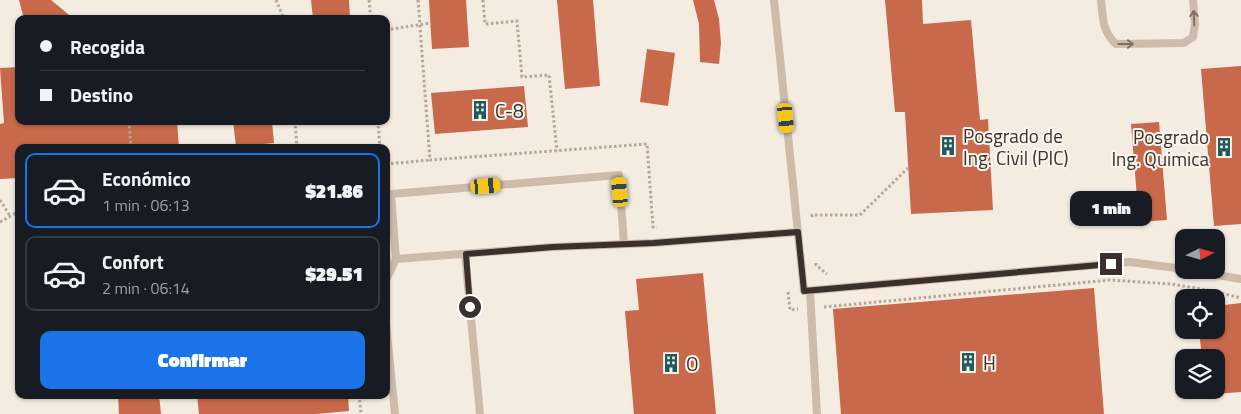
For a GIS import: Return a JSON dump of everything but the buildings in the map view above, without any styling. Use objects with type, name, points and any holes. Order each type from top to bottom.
[{"type":"lane","points":[[774,0],[804,291],[1130,262],[1175,268]]},
{"type":"lane","points":[[1101,0],[1104,27],[1108,37],[1116,44],[1184,42],[1193,37],[1195,24],[1193,0]]},
{"type":"lane","points":[[390,272],[396,259],[391,194],[618,175],[624,244]]},
{"type":"lane","points":[[396,259],[798,232]]},
{"type":"lane","points":[[466,254],[480,414]]},
{"type":"lane","points":[[1225,276],[1241,279]]},
{"type":"lane","points":[[810,291],[817,414]]},
{"type":"lane","points":[[390,364],[395,414]]},
{"type":"path","points":[[276,0],[282,15]]},
{"type":"path","points":[[369,0],[371,15]]},
{"type":"path","points":[[418,0],[430,160]]},
{"type":"path","points":[[483,0],[485,24],[517,21],[522,77],[549,75],[557,150]]},
{"type":"path","points":[[390,29],[430,23]]},
{"type":"path","points":[[129,125],[131,144]]},
{"type":"path","points":[[295,125],[296,144]]},
{"type":"path","points":[[378,125],[380,144]]},
{"type":"path","points":[[390,164],[647,144],[654,243]]},
{"type":"path","points":[[797,216],[860,215],[908,168]]},
{"type":"path","points":[[0,200],[10,216]]},
{"type":"path","points":[[0,222],[15,214]]},
{"type":"path","points":[[812,215],[813,224]]},
{"type":"path","points":[[653,227],[663,226]]},
{"type":"path","points":[[816,257],[816,265],[830,276]]},
{"type":"path","points":[[788,283],[790,310],[1110,280],[1171,284],[1241,298]]},
{"type":"path","points":[[359,399],[361,414]]},
{"type":"place","name":"C-8","points":[[480,110]]},
{"type":"place","name":"Posgrado de Ing. Civil (PIC)","points":[[948,146]]},
{"type":"place","name":"Posgrado Ing. Quimica","points":[[1224,147]]},
{"type":"place","name":"H","points":[[968,362]]},
{"type":"place","name":"O","points":[[671,363]]},
{"type":"route","points":[[470,307],[466,254],[553,247],[654,243],[798,232],[804,291],[1111,264]]}]
